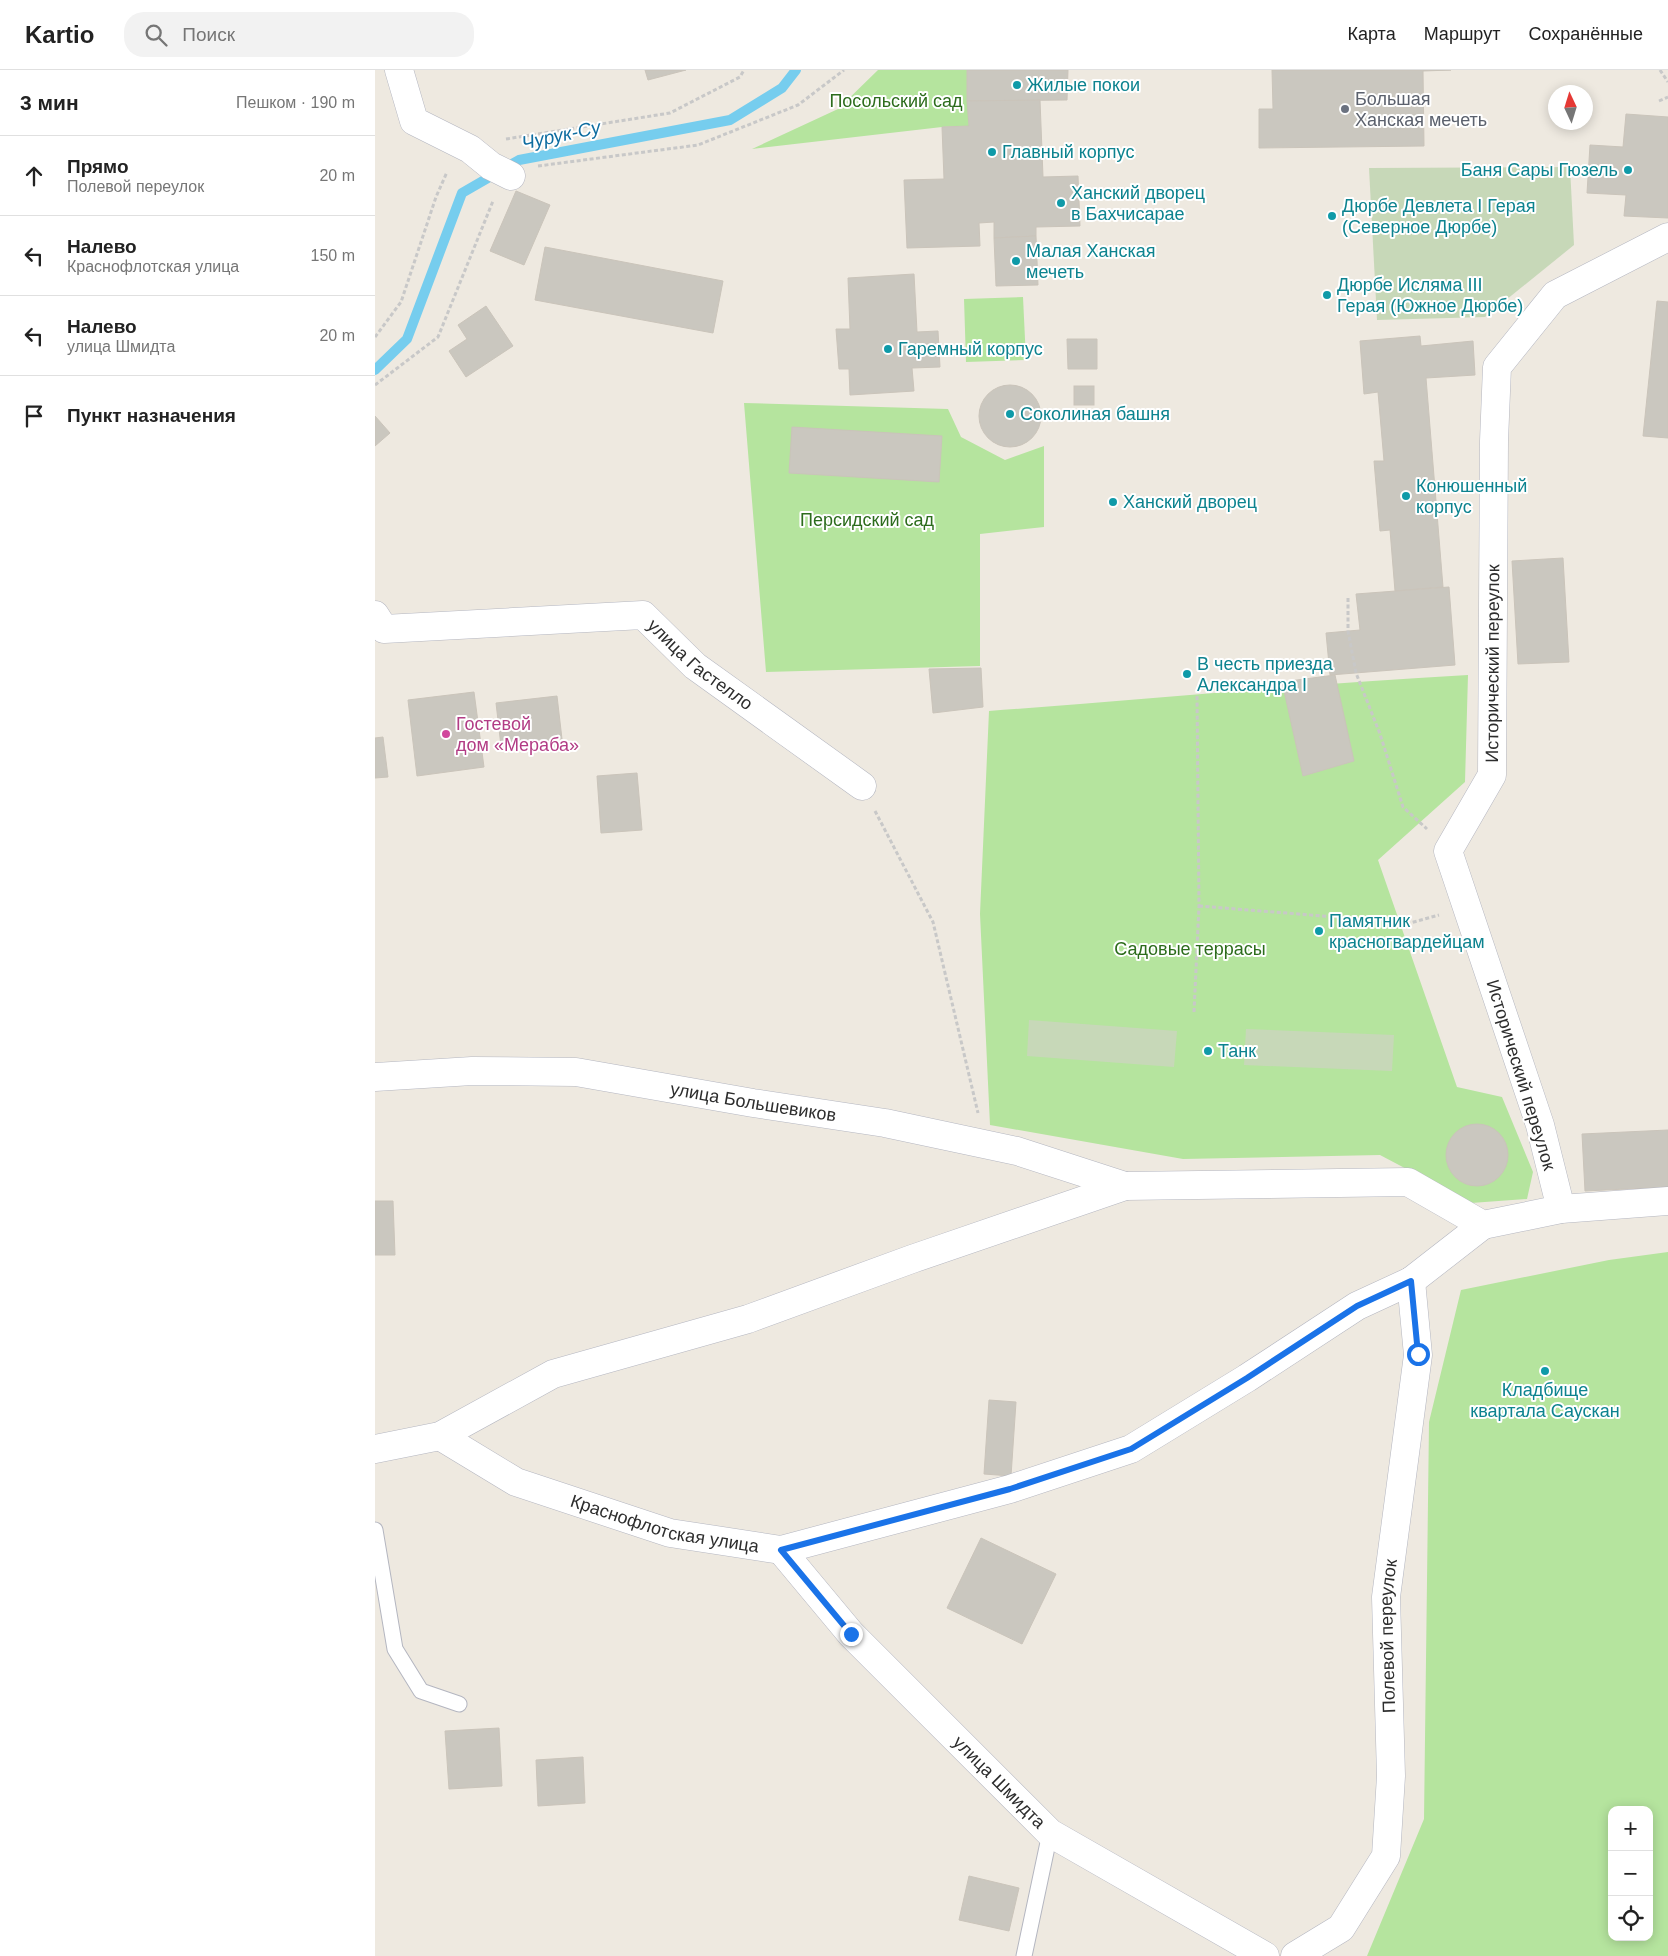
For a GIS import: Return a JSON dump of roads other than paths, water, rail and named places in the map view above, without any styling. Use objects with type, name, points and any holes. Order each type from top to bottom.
[{"type":"street","points":[[399,70],[414,120],[470,150],[501,171]]},
{"type":"street","name":"Исторический переулок","points":[[1561,1210],[1540,1124],[1448,851],[1492,775],[1494,441],[1497,367],[1555,294],[1668,237]]},
{"type":"street","name":"улица Гастелло","points":[[375,616],[384,628],[643,615],[695,666],[862,786]]},
{"type":"street","name":"улица Большевиков","points":[[375,1077],[471,1071],[576,1072],[885,1123],[1017,1151],[1125,1186]]},
{"type":"street","points":[[375,1449],[441,1436],[553,1374],[748,1319],[912,1258],[1125,1186],[1408,1182],[1483,1225],[1561,1210],[1668,1201]]},
{"type":"street","name":"Краснофлотская улица","points":[[441,1436],[516,1482],[670,1533],[781,1550],[1010,1489],[1131,1449],[1247,1378],[1357,1306],[1411,1281],[1483,1225]]},
{"type":"street","name":"Полевой переулок","points":[[1295,1956],[1341,1928],[1386,1856],[1391,1776],[1386,1597],[1418,1354],[1411,1281]]},
{"type":"street","name":"улица Шмидта","points":[[781,1550],[851,1634],[1050,1833],[1265,1956]]},
{"type":"lane","points":[[375,1530],[395,1649],[421,1691],[459,1704]]},
{"type":"lane","points":[[1024,1956],[1050,1833]]},
{"type":"waterway","name":"Чурук-Су","points":[[375,370],[407,339],[462,193],[519,160],[730,120],[782,88],[796,70]]},
{"type":"place","name":"Жилые покои","points":[[1017,85]]},
{"type":"place","name":"Большая Ханская мечеть","points":[[1345,109]]},
{"type":"place","name":"Главный корпус","points":[[992,152]]},
{"type":"place","name":"Баня Сары Гюзель","points":[[1628,170]]},
{"type":"place","name":"Ханский дворец в Бахчисарае","points":[[1061,203]]},
{"type":"place","name":"Дюрбе Девлета I Герая (Северное Дюрбе)","points":[[1332,216]]},
{"type":"place","name":"Малая Ханская мечеть","points":[[1016,261]]},
{"type":"place","name":"Дюрбе Исляма III Герая (Южное Дюрбе)","points":[[1327,295]]},
{"type":"place","name":"Гаремный корпус","points":[[888,349]]},
{"type":"place","name":"Соколиная башня","points":[[1010,414]]},
{"type":"place","name":"Конюшенный корпус","points":[[1406,496]]},
{"type":"place","name":"Ханский дворец","points":[[1113,502]]},
{"type":"place","name":"В честь приезда Александра I","points":[[1187,674]]},
{"type":"place","name":"Гостевой дом «Мераба»","points":[[446,734]]},
{"type":"place","name":"Памятник красногвардейцам","points":[[1319,931]]},
{"type":"place","name":"Танк","points":[[1208,1051]]},
{"type":"place","name":"Кладбище квартала Саускан","points":[[1545,1371]]},
{"type":"park label","name":"Посольский сад","points":[[896,101]]},
{"type":"park label","name":"Персидский сад","points":[[867,520]]},
{"type":"park label","name":"Садовые террасы","points":[[1190,949]]}]
